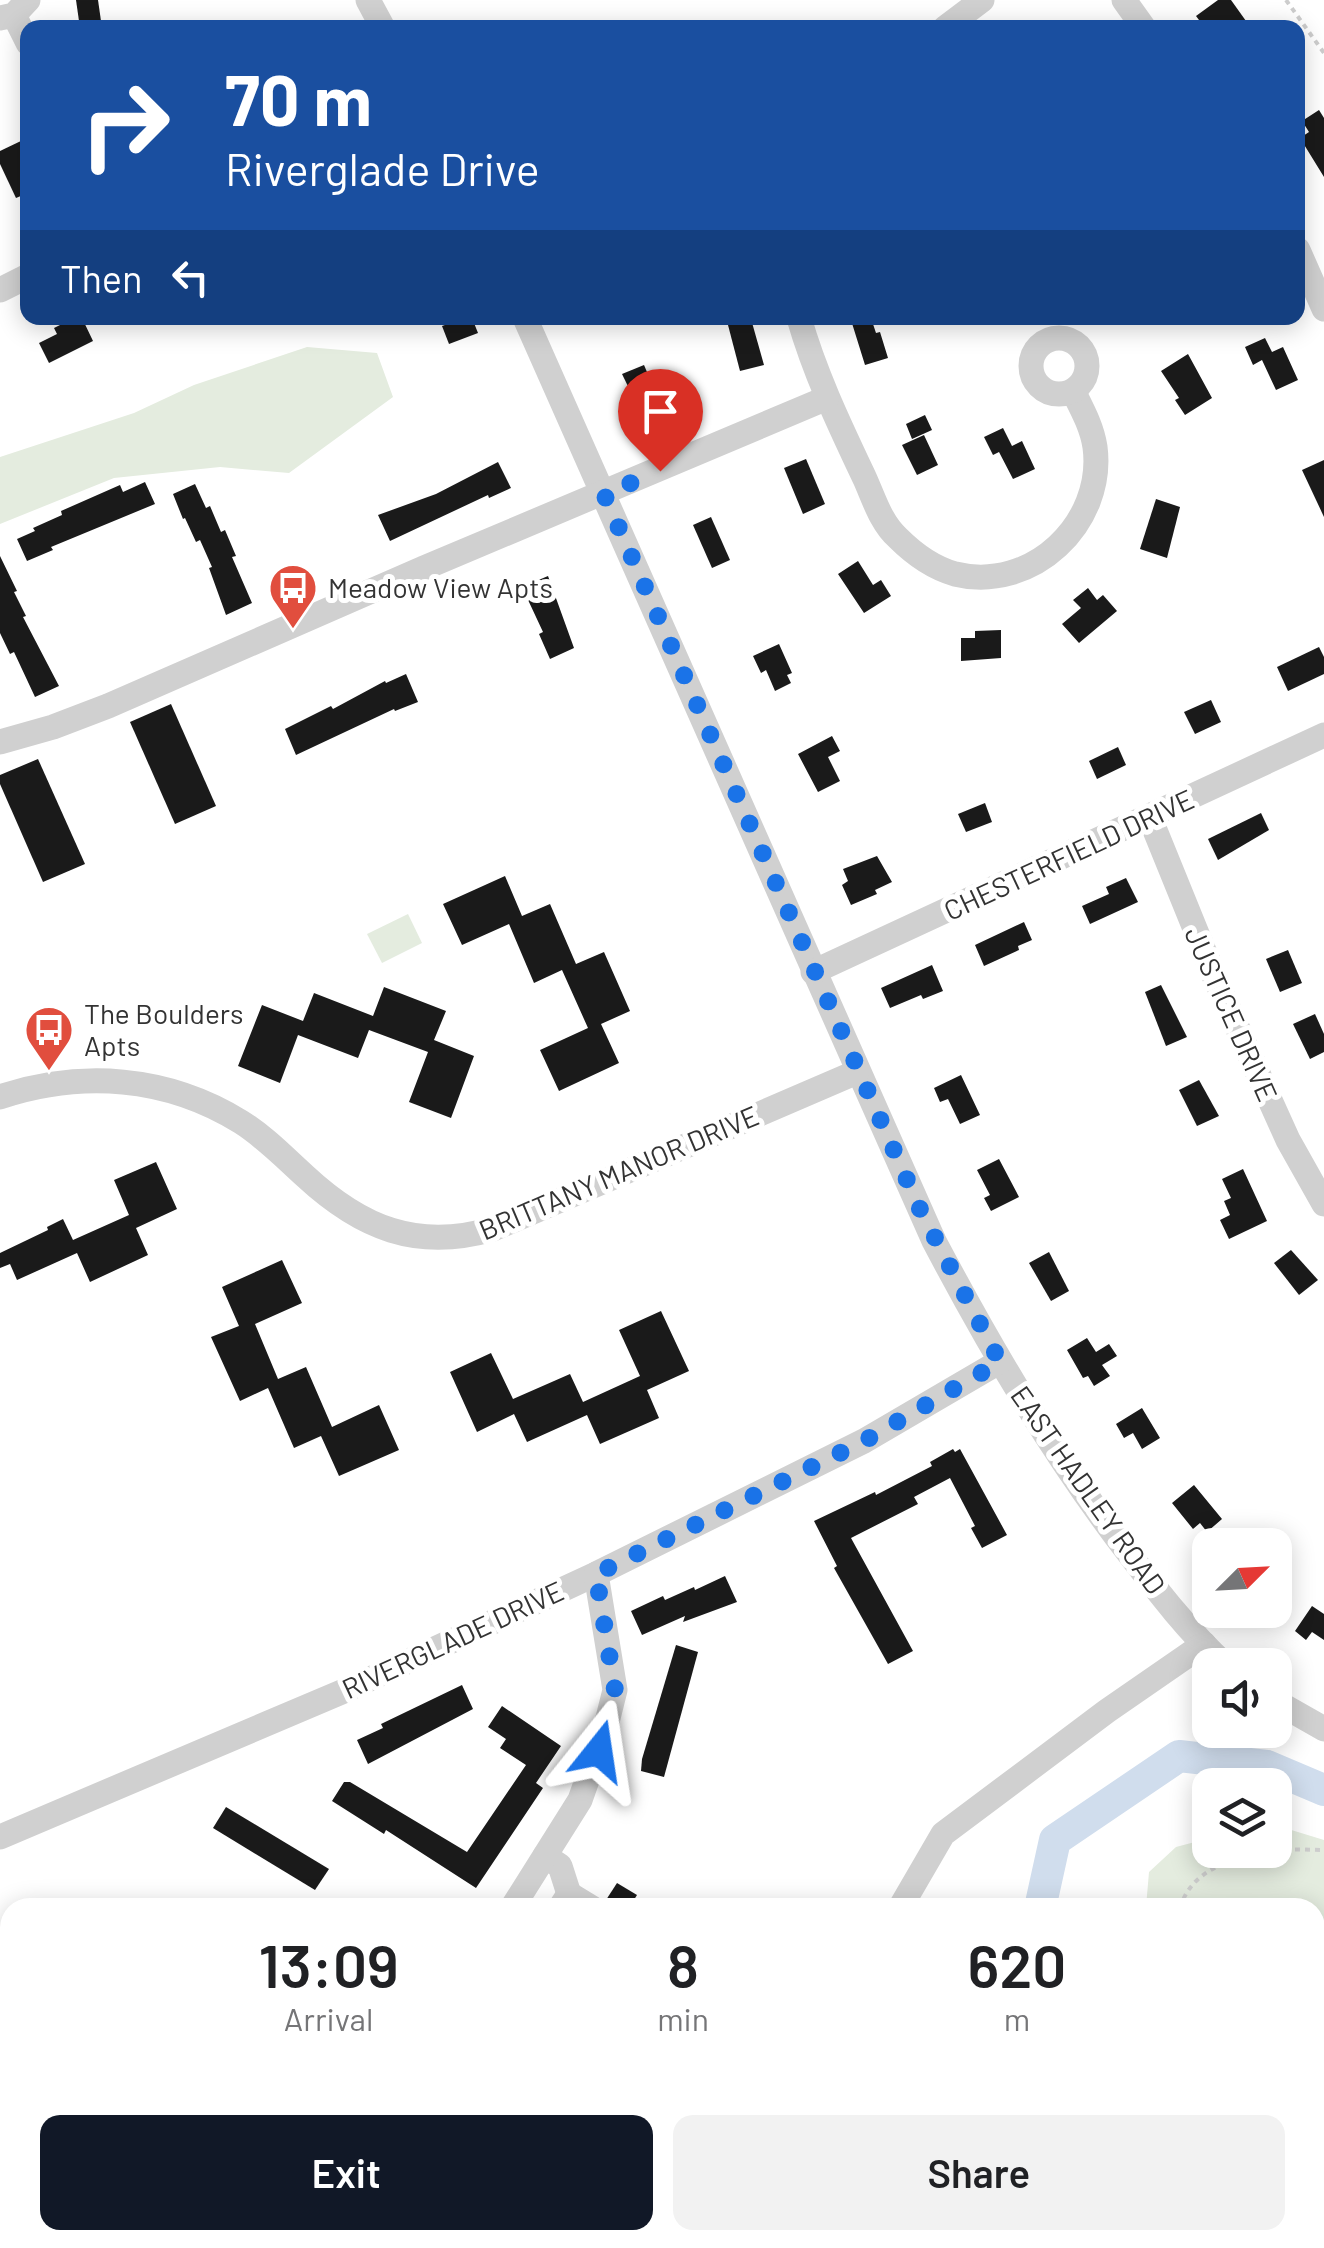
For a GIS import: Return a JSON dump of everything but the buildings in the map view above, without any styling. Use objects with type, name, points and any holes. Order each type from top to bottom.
[{"type":"street","points":[[956,20],[982,0]]},
{"type":"street","points":[[1305,266],[1324,309]]},
{"type":"street","name":"EAST HADLEY ROAD","points":[[528,325],[934,1241],[1000,1362],[1110,1528],[1208,1648]]},
{"type":"street","points":[[801,325],[827,398],[891,532],[916,554],[945,570],[983,576],[1021,569],[1042,558],[1073,531],[1086,509],[1095,481],[1096,450],[1088,421],[1073,391]]},
{"type":"street","points":[[0,742],[95,712],[827,398]]},
{"type":"street","name":"CHESTERFIELD DRIVE","points":[[813,972],[1324,735]]},
{"type":"street","name":"JUSTICE DRIVE","points":[[1150,818],[1214,978],[1288,1140],[1324,1204]]},
{"type":"street","name":"BRITTANY MANOR DRIVE","points":[[0,1097],[55,1082],[84,1079],[129,1082],[170,1091],[240,1121],[351,1214],[400,1232],[448,1238],[492,1228],[858,1072]]},
{"type":"street","name":"RIVERGLADE DRIVE","points":[[0,1836],[344,1691],[596,1574],[864,1441],[1000,1362]]},
{"type":"street","points":[[518,1898],[580,1800],[599,1751],[615,1690],[596,1574]]},
{"type":"street","points":[[906,1898],[942,1834],[1204,1644]]},
{"type":"street","points":[[1292,1711],[1324,1730]]},
{"type":"street","points":[[545,1856],[560,1866],[565,1898]]},
{"type":"path","points":[[1305,26],[1324,53]]},
{"type":"path","points":[[1292,1850],[1324,1850]]},
{"type":"path","points":[[1182,1898],[1213,1868]]},
{"type":"shaded area","points":[[307,347],[377,353],[393,397],[289,473],[220,467],[114,478],[0,524],[0,457],[134,413],[194,385]]},
{"type":"shaded area","points":[[408,914],[422,943],[382,963],[367,934]]},
{"type":"shaded area","points":[[1292,1830],[1324,1840],[1324,1898],[1147,1898],[1149,1872],[1176,1847],[1192,1843],[1192,1868],[1292,1868]]},
{"type":"waterway","points":[[1042,1898],[1055,1840],[1179,1756],[1267,1766],[1324,1790]]},
{"type":"place","name":"Meadow View Apts","points":[[293,630]]},
{"type":"place","name":"The Boulders Apts","points":[[49,1072]]},
{"type":"route","points":[[599,1751],[615,1690],[596,1574],[864,1441],[1000,1362],[934,1241],[604,494],[660,471]]}]
